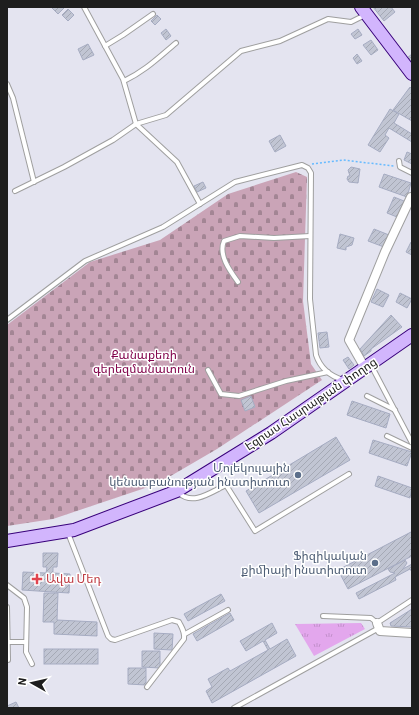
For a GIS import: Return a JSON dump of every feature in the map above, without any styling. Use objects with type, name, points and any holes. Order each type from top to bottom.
[{"type":"street","points":[[364,11],[412,74]]},
{"type":"street","points":[[369,367],[349,340],[386,252],[412,197]]},
{"type":"street","name":"Էզրաս Հասրաթյան փողոց","points":[[7,543],[68,532],[178,492],[265,441],[412,335]]},
{"type":"street","name":"Էզրաս Հասրաթյան փողոց","points":[[178,492],[271,433],[412,338]]},
{"type":"street","points":[[378,626],[380,631],[412,633]]},
{"type":"lane","points":[[84,7],[124,81],[136,124],[177,162],[200,204]]},
{"type":"lane","points":[[16,191],[113,140],[136,124],[166,115],[241,51],[280,41],[328,19],[351,22],[364,11]]},
{"type":"lane","points":[[105,46],[153,14]]},
{"type":"lane","points":[[124,81],[150,66],[176,43]]},
{"type":"lane","points":[[7,84],[13,98],[34,182]]},
{"type":"lane","points":[[399,161],[400,167],[412,173]]},
{"type":"lane","points":[[7,320],[85,261],[162,227],[235,182],[302,166],[308,168],[311,173],[310,298],[316,355],[318,362],[328,372],[335,377],[347,381]]},
{"type":"lane","points":[[238,282],[225,262],[222,248],[224,241],[240,236],[274,238],[310,236]]},
{"type":"lane","points":[[369,367],[412,443]]},
{"type":"lane","points":[[208,370],[220,394],[239,396],[286,381],[328,372]]},
{"type":"lane","points":[[367,396],[395,411]]},
{"type":"lane","points":[[388,436],[412,448]]},
{"type":"lane","points":[[178,492],[184,497],[191,499],[200,497],[226,486],[255,531],[349,474]]},
{"type":"lane","points":[[68,532],[108,636],[111,639],[115,640],[172,620],[179,622],[185,634],[184,639],[147,687]]},
{"type":"lane","points":[[7,585],[24,598],[27,607],[26,652],[32,664]]},
{"type":"lane","points":[[234,708],[378,626],[412,600]]},
{"type":"lane","points":[[8,607],[8,660]]},
{"type":"lane","points":[[185,634],[228,610]]},
{"type":"lane","points":[[323,616],[371,618],[378,626]]},
{"type":"lane","points":[[8,642],[26,642]]},
{"type":"path","points":[[302,166],[344,160],[400,167]]},
{"type":"green space","name":"Քանաքեռի գերեզմանատուն","points":[[296,172],[307,177],[303,301],[311,364],[322,380],[217,449],[157,484],[53,519],[7,526],[7,325],[90,262],[160,240],[228,194]]},
{"type":"green space","points":[[361,623],[365,629],[314,656],[295,624]]},
{"type":"building","points":[[51,7],[65,7],[58,14]]},
{"type":"building","points":[[373,7],[391,7],[395,12],[384,21]]},
{"type":"building","points":[[68,9],[74,15],[68,21],[62,15]]},
{"type":"building","points":[[157,15],[161,19],[155,25],[151,21]]},
{"type":"building","points":[[166,29],[171,36],[166,40],[161,33]]},
{"type":"building","points":[[358,29],[362,35],[355,39],[351,34]]},
{"type":"building","points":[[371,40],[378,50],[371,55],[363,45]]},
{"type":"building","points":[[88,44],[94,55],[83,60],[78,49]]},
{"type":"building","points":[[357,54],[362,61],[357,64],[353,58]]},
{"type":"building","points":[[412,54],[412,64],[407,58]]},
{"type":"building","points":[[410,87],[412,89],[412,121],[393,110]]},
{"type":"building","points":[[390,109],[399,114],[394,123],[412,134],[412,142],[389,128],[385,135],[389,138],[380,152],[368,145]]},
{"type":"building","points":[[280,135],[286,146],[275,152],[269,141]]},
{"type":"building","points":[[407,152],[412,154],[412,164],[404,160]]},
{"type":"building","points":[[351,167],[360,169],[358,183],[349,182],[347,179],[348,176],[350,176],[348,170]]},
{"type":"building","points":[[384,174],[411,183],[407,197],[379,187]]},
{"type":"building","points":[[203,182],[206,188],[197,192],[194,186]]},
{"type":"building","points":[[394,197],[404,201],[397,217],[387,213]]},
{"type":"building","points":[[374,229],[389,235],[384,247],[368,241]]},
{"type":"building","points":[[340,234],[354,238],[352,245],[346,247],[346,250],[337,248]]},
{"type":"building","points":[[412,242],[412,255],[406,252]]},
{"type":"building","points":[[377,289],[389,295],[383,307],[371,302]]},
{"type":"building","points":[[400,293],[412,299],[407,308],[396,302]]},
{"type":"building","points":[[391,315],[402,327],[371,349],[371,351],[364,356],[360,349]]},
{"type":"building","points":[[327,332],[329,347],[320,348],[318,333]]},
{"type":"building","points":[[348,357],[354,365],[349,369],[343,360]]},
{"type":"building","points":[[251,396],[255,407],[245,411],[241,400]]},
{"type":"building","points":[[352,401],[390,414],[386,428],[347,415]]},
{"type":"building","name":"Մոլեկուլային կենսաբանության ինստիտուտ","points":[[336,437],[350,460],[259,513],[246,491]]},
{"type":"building","points":[[373,440],[412,452],[407,466],[369,453]]},
{"type":"building","points":[[378,476],[412,488],[410,498],[375,486]]},
{"type":"building","name":"Ֆիզիկական քիմիայի ինստիտուտ","points":[[411,532],[412,556],[348,589],[338,570]]},
{"type":"building","name":"Ավա Մեդ","points":[[43,553],[58,553],[57,567],[53,567],[53,573],[70,574],[69,593],[22,590],[23,572],[46,573],[47,567],[43,567]]},
{"type":"building","points":[[405,560],[407,563],[403,569],[412,564],[412,572],[410,569],[395,577],[396,580],[359,599],[356,593],[395,573],[390,572],[388,569]]},
{"type":"building","points":[[44,593],[58,593],[57,620],[97,622],[97,636],[54,634],[54,622],[43,622]]},
{"type":"building","points":[[221,594],[225,601],[188,621],[184,614]]},
{"type":"building","points":[[412,609],[412,627],[391,626],[390,623]]},
{"type":"building","points":[[230,613],[234,620],[197,641],[193,634]]},
{"type":"building","points":[[272,623],[277,633],[265,640],[270,649],[287,639],[296,656],[212,703],[206,691],[212,687],[208,679],[228,668],[230,671],[268,650],[263,641],[246,651],[240,641]]},
{"type":"building","points":[[154,633],[173,634],[172,650],[154,649]]},
{"type":"building","points":[[44,649],[98,649],[98,664],[44,664]]},
{"type":"building","points":[[142,651],[160,651],[160,668],[142,667]]},
{"type":"building","points":[[128,668],[146,668],[146,685],[128,684]]},
{"type":"building","points":[[16,702],[19,708],[7,708],[7,706]]},
{"type":"place","name":"Մոլեկուլային կենսաբանության ինստիտուտ","points":[[298,475]]},
{"type":"place","name":"Ֆիզիկական քիմիայի ինստիտուտ","points":[[375,563]]},
{"type":"place","name":"Ավա Մեդ","points":[[37,579]]}]
